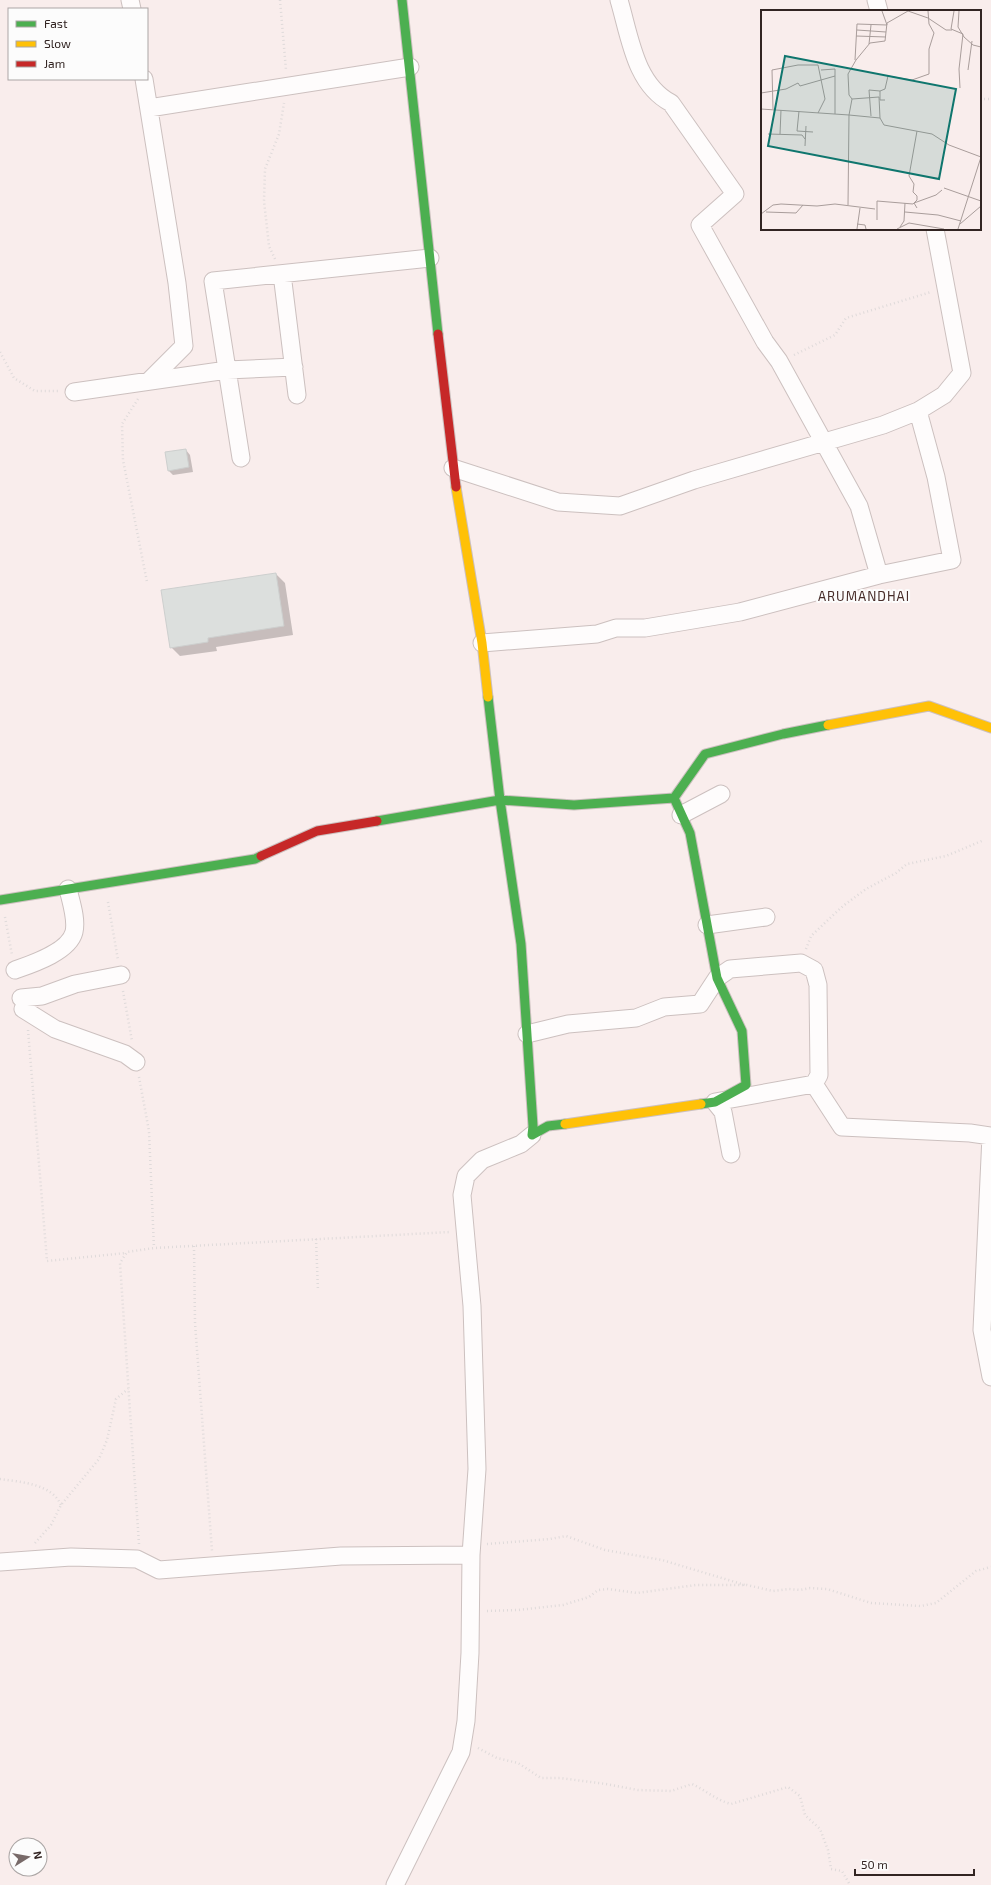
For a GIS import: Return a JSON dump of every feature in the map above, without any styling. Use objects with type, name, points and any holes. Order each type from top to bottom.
[{"type":"street","points":[[402,0],[453,468],[482,643],[500,800],[521,944],[534,1126],[532,1135]]},
{"type":"street","points":[[619,0],[635,56],[645,80],[659,97],[671,103],[735,194],[700,225],[765,342],[779,361],[859,506],[879,575]]},
{"type":"street","points":[[876,0],[879,10]]},
{"type":"street","points":[[149,108],[410,67]]},
{"type":"street","points":[[144,80],[177,283],[184,346],[148,381]]},
{"type":"street","points":[[453,468],[558,502],[620,506],[694,480],[883,425],[918,411],[944,395],[962,373],[935,230]]},
{"type":"street","points":[[241,458],[213,281],[430,258]]},
{"type":"street","points":[[282,274],[297,395]]},
{"type":"street","points":[[74,392],[227,370],[294,367]]},
{"type":"street","points":[[482,643],[597,634],[616,628],[645,628],[740,612],[879,575],[952,560],[936,477],[918,411]]},
{"type":"street","points":[[674,798],[704,754],[784,734],[930,706],[991,728]]},
{"type":"street","points":[[682,815],[721,794]]},
{"type":"street","points":[[1,900],[255,859],[316,832],[500,800],[574,804],[674,798]]},
{"type":"street","points":[[674,798],[690,833],[717,978],[742,1031],[746,1085],[715,1102]]},
{"type":"street","points":[[15,970],[45,959],[63,948],[74,933],[74,918],[68,889]]},
{"type":"street","points":[[707,925],[766,917]]},
{"type":"street","points":[[527,1034],[568,1024],[636,1018],[664,1007],[700,1004],[717,978],[730,969],[801,963],[814,970],[818,985],[819,1075],[814,1084]]},
{"type":"street","points":[[121,976],[75,984],[22,1004],[55,1030],[124,1054],[136,1062]]},
{"type":"street","points":[[396,1885],[461,1752],[463,1740],[472,1611],[471,1555],[477,1469],[472,1306],[464,1231],[462,1195],[466,1176],[482,1160],[521,1144],[532,1135],[548,1126],[715,1102],[814,1084]]},
{"type":"street","points":[[814,1084],[842,1127],[970,1133],[991,1136],[982,1330],[991,1377]]},
{"type":"street","points":[[715,1102],[723,1112],[731,1154]]},
{"type":"street","points":[[0,1562],[71,1557],[137,1559],[159,1570],[341,1556],[471,1555]]},
{"type":"path","points":[[280,0],[287,86],[279,134],[265,169],[264,202],[269,246],[282,274]]},
{"type":"path","points":[[779,361],[835,335],[846,318],[945,288]]},
{"type":"path","points":[[0,352],[14,378],[35,391],[74,392]]},
{"type":"path","points":[[147,582],[123,460],[122,424],[148,381]]},
{"type":"path","points":[[801,963],[811,936],[843,906],[866,889],[896,873],[907,864],[946,856],[984,840]]},
{"type":"path","points":[[1,900],[15,970]]},
{"type":"path","points":[[22,1004],[29,1037],[47,1261],[148,1248],[464,1231]]},
{"type":"path","points":[[316,1239],[318,1291]]},
{"type":"path","points":[[194,1246],[195,1323],[213,1567]]},
{"type":"path","points":[[126,1252],[120,1263],[140,1542],[137,1559]]},
{"type":"path","points":[[24,1561],[33,1545],[50,1525],[61,1506],[99,1459],[107,1440],[116,1399],[129,1388]]},
{"type":"path","points":[[0,1479],[42,1487],[58,1499],[61,1506]]},
{"type":"path","points":[[471,1555],[483,1544],[550,1539],[566,1536],[605,1550],[662,1560],[747,1585],[773,1591],[810,1588],[827,1589],[871,1603],[921,1606],[936,1603],[976,1571],[991,1567]]},
{"type":"path","points":[[472,1611],[544,1608],[564,1605],[589,1597],[598,1590],[637,1593],[696,1585],[747,1585]]},
{"type":"path","points":[[463,1740],[496,1758],[518,1763],[541,1778],[560,1778],[638,1790],[672,1791],[692,1784],[702,1788],[722,1802],[731,1804],[788,1786],[800,1796],[805,1815],[820,1829],[828,1850],[831,1869],[842,1871],[850,1885]]},
{"type":"building","points":[[186,449],[189,467],[168,471],[165,452]]},
{"type":"building","points":[[276,573],[284,626],[208,638],[208,642],[170,648],[161,590]]},
{"type":"traffic: fast","points":[[402,0],[438,334]]},
{"type":"traffic: fast","points":[[488,697],[500,800],[574,805],[674,798],[705,754],[783,734],[828,725]]},
{"type":"traffic: fast","points":[[674,798],[690,833],[717,978],[742,1031],[746,1085],[715,1102],[701,1104]]},
{"type":"traffic: fast","points":[[377,821],[500,800],[521,944],[533,1126],[532,1135],[548,1126],[565,1124]]},
{"type":"traffic: fast","points":[[0,900],[255,859],[261,856]]},
{"type":"traffic: slow","points":[[456,487],[482,643],[488,697]]},
{"type":"traffic: slow","points":[[828,725],[929,706],[991,728]]},
{"type":"traffic: slow","points":[[565,1124],[701,1104]]},
{"type":"traffic: jam","points":[[438,334],[456,487]]},
{"type":"traffic: jam","points":[[261,856],[317,831],[377,821]]},
{"type":"district","name":"ARUMANDHAI","points":[[864,596]]}]
